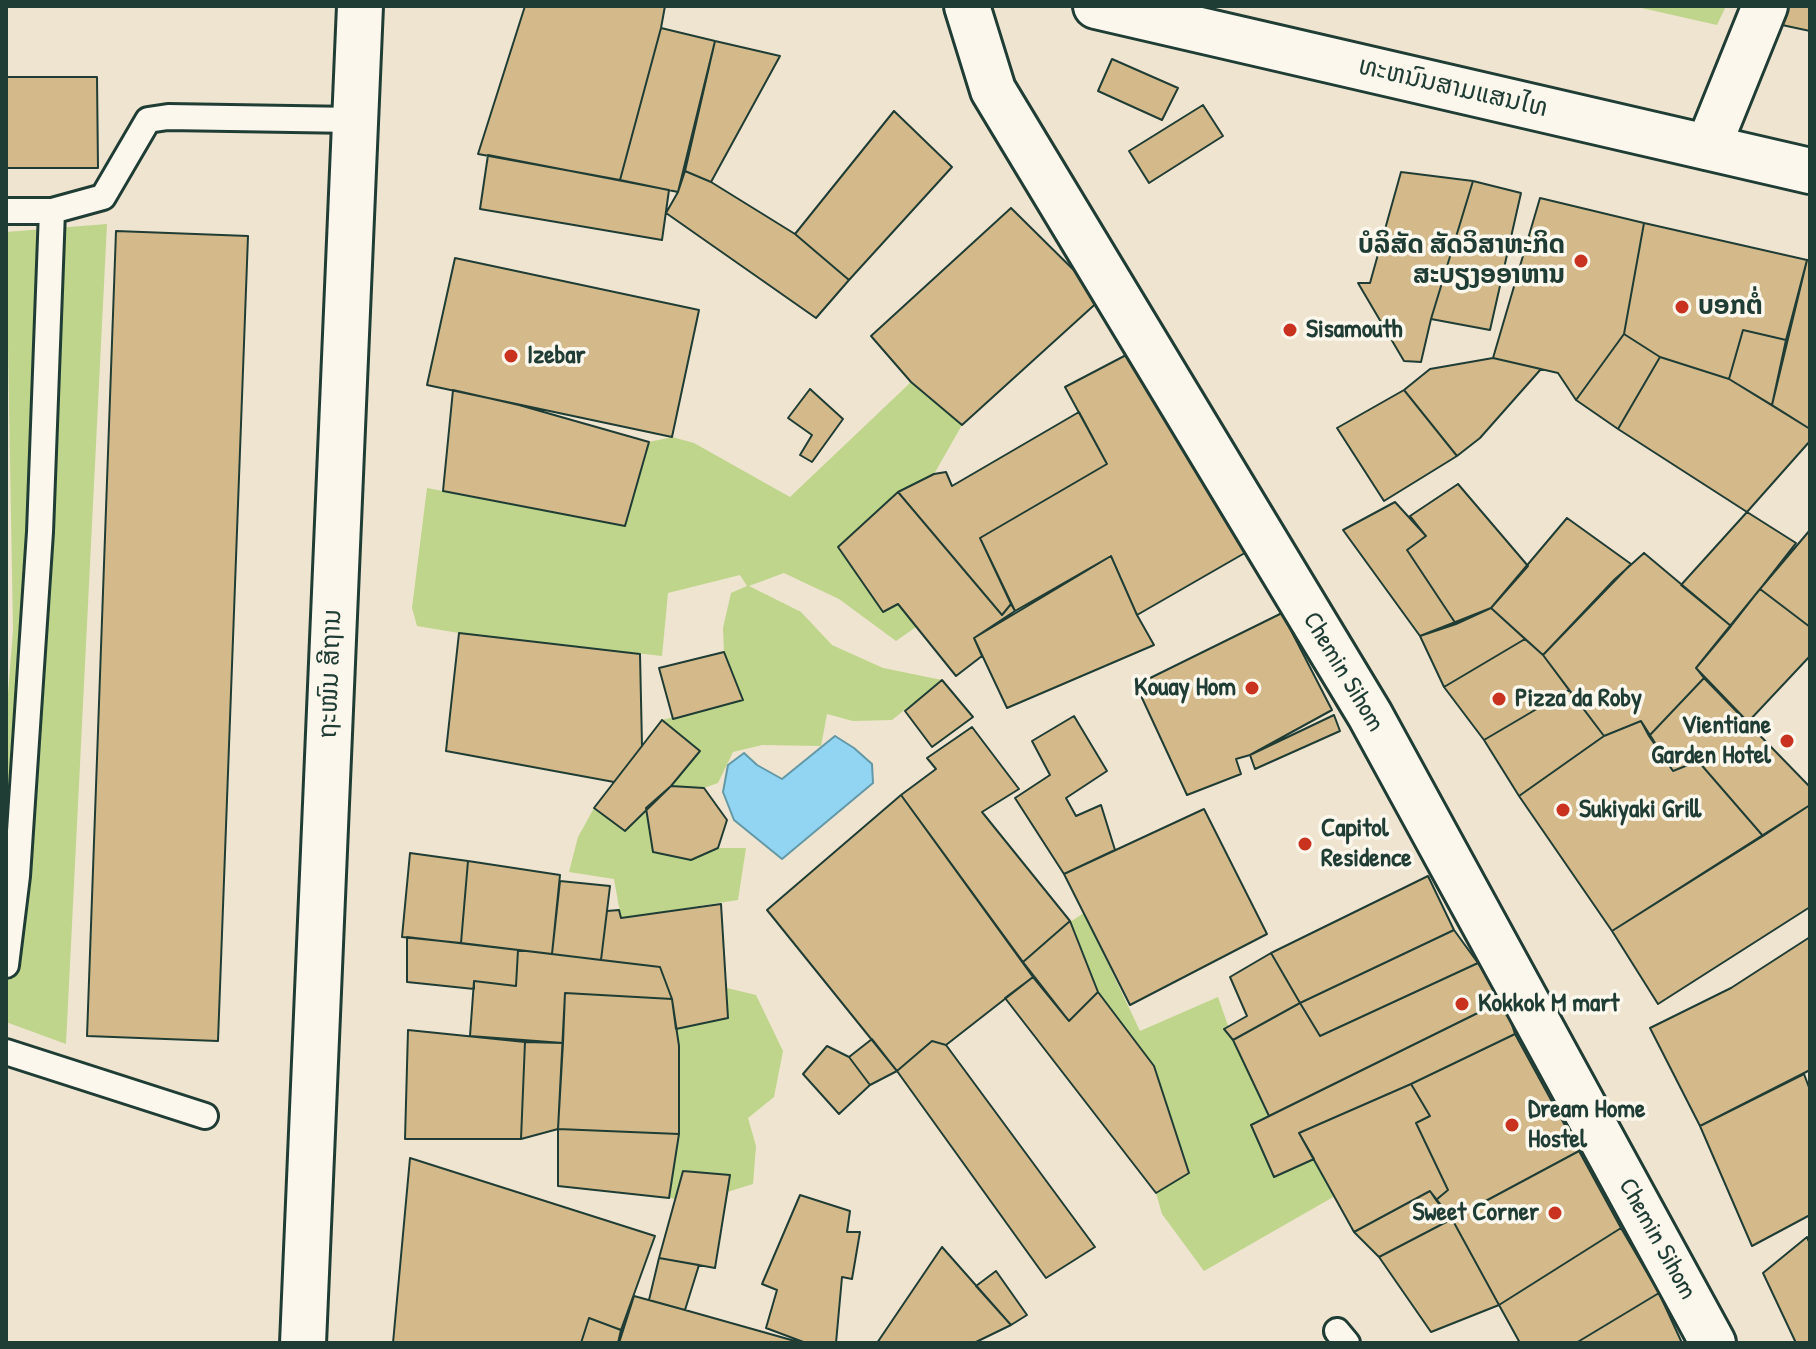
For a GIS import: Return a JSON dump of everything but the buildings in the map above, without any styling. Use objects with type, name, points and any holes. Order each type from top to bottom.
[{"type":"main road","name":"ຖະໜົນ ສີຖານ","points":[[303,1343],[360,6]]},
{"type":"main road","name":"Chemin Sihom","points":[[967,6],[993,90],[1370,715],[1713,1343]]},
{"type":"main road","name":"ທະຫນົນສາມແສນໄທ","points":[[1096,6],[1810,171]]},
{"type":"main road","points":[[1708,147],[1765,6]]},
{"type":"lane","points":[[6,211],[52,211],[103,197],[148,120],[168,117],[354,120]]},
{"type":"lane","points":[[6,965],[17,876],[40,532],[52,211]]},
{"type":"lane","points":[[6,1052],[205,1116]]},
{"type":"green space","points":[[1633,6],[1726,6],[1717,25]]},
{"type":"green space","points":[[107,224],[66,1044],[6,1022],[6,719],[13,630],[6,232]]},
{"type":"green space","points":[[911,382],[962,425],[934,474],[839,547],[882,611],[898,604],[916,627],[896,641],[839,599],[784,573],[749,586],[801,612],[832,645],[883,668],[942,680],[892,720],[853,721],[827,714],[821,746],[762,745],[733,752],[718,783],[704,788],[671,786],[699,751],[662,720],[742,700],[724,652],[723,628],[731,593],[747,586],[740,575],[668,593],[662,656],[417,626],[412,608],[427,488],[625,526],[649,442],[672,437],[694,443],[790,497]]},
{"type":"green space","points":[[594,808],[625,831],[646,808],[654,852],[691,860],[718,848],[746,848],[738,900],[621,918],[614,879],[569,872],[578,837]]},
{"type":"green space","points":[[1084,913],[1140,1031],[1218,997],[1233,1040],[1269,1116],[1251,1126],[1274,1176],[1314,1159],[1335,1196],[1204,1271],[1162,1214],[1156,1193],[1189,1172],[1098,992],[1070,922]]},
{"type":"green space","points":[[727,988],[756,995],[783,1051],[774,1097],[748,1118],[756,1146],[753,1184],[727,1192],[730,1175],[683,1171],[676,1199],[669,1198],[679,1134],[679,1046],[676,1029],[728,1018]]},
{"type":"water","points":[[835,736],[872,764],[873,783],[782,859],[734,820],[723,792],[728,765],[744,753],[757,765],[782,779]]},
{"type":"place","name":"ບໍລິສັດ ສັດວິສາຫະກິດ ສະບຽງອອາຫານ","points":[[1581,261]]},
{"type":"place","name":"ບອກຕໍ່","points":[[1682,307]]},
{"type":"place","name":"Sisamouth","points":[[1290,330]]},
{"type":"place","name":"Izebar","points":[[511,356]]},
{"type":"place","name":"Kouay Hom","points":[[1252,688]]},
{"type":"place","name":"Pizza da Roby","points":[[1499,699]]},
{"type":"place","name":"Vientiane Garden Hotel","points":[[1787,741]]},
{"type":"place","name":"Sukiyaki Grill","points":[[1563,810]]},
{"type":"place","name":"Capitol Residence","points":[[1305,844]]},
{"type":"place","name":"Kokkok M mart","points":[[1462,1004]]},
{"type":"place","name":"Dream Home Hostel","points":[[1512,1125]]},
{"type":"place","name":"Sweet Corner","points":[[1555,1213]]}]
